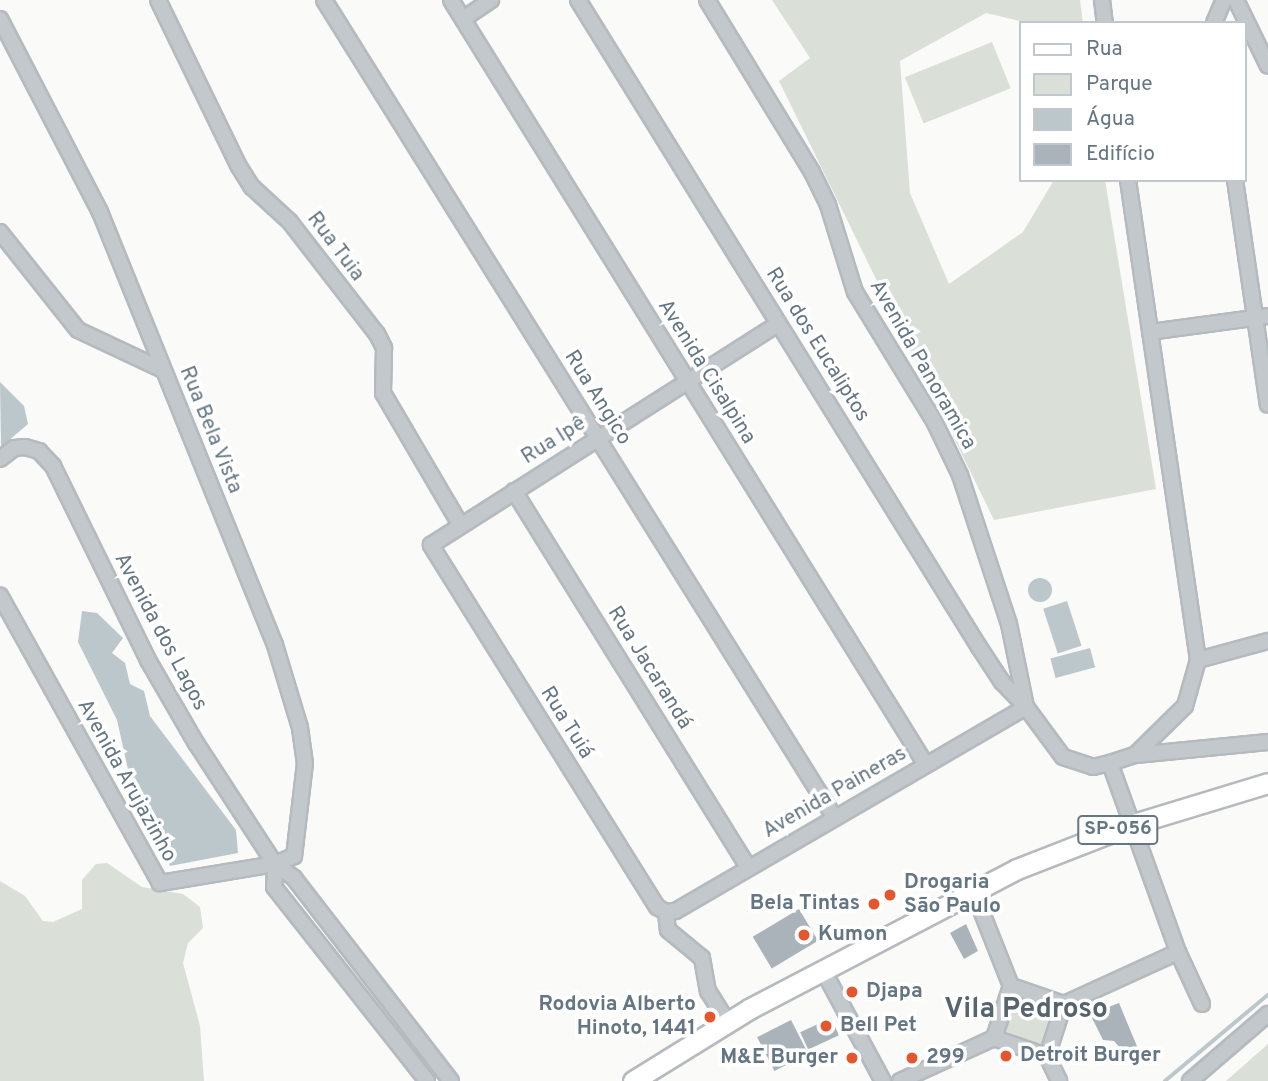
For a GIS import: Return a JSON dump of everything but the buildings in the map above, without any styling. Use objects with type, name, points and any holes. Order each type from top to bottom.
[{"type":"main road","name":"SP-056","points":[[633,1081],[727,1021],[973,890],[1130,825],[1268,783]]},
{"type":"street","name":"Rua Tuia","points":[[158,0],[238,165],[252,187],[290,222],[377,334],[384,348],[383,393],[460,524]]},
{"type":"street","name":"Rua Angico","points":[[324,0],[835,818]]},
{"type":"street","name":"Avenida Cisalpina","points":[[452,0],[926,765]]},
{"type":"street","points":[[463,19],[491,0]]},
{"type":"street","name":"Rua dos Eucaliptos","points":[[578,0],[979,648],[1002,682],[1026,707]]},
{"type":"street","name":"Avenida Panoramica","points":[[707,0],[812,172],[828,205],[855,292],[934,422],[960,475],[1009,624],[1026,707],[1063,757],[1093,767],[1110,763]]},
{"type":"street","points":[[1102,0],[1105,21]]},
{"type":"street","points":[[1215,21],[1223,0]]},
{"type":"street","points":[[1236,0],[1246,21]]},
{"type":"street","name":"Rua Bela Vista","points":[[0,19],[100,212],[275,645],[300,728],[304,794],[295,854],[275,864]]},
{"type":"street","points":[[1247,23],[1268,66]]},
{"type":"street","points":[[1128,182],[1198,660],[1185,706],[1135,755]]},
{"type":"street","points":[[1235,182],[1262,317],[1268,405]]},
{"type":"street","points":[[0,232],[78,330],[163,370]]},
{"type":"street","points":[[1150,332],[1262,317]]},
{"type":"street","name":"Rua Ipê","points":[[433,554],[436,538],[778,324]]},
{"type":"street","name":"Avenida dos Lagos","points":[[0,459],[14,448],[25,447],[39,451],[53,466],[148,660],[275,864]]},
{"type":"street","name":"Rua Jacarandá","points":[[514,491],[749,868]]},
{"type":"street","name":"Rua Tuiá","points":[[433,554],[657,907],[666,912],[668,930],[702,958],[708,991],[727,1021]]},
{"type":"street","name":"Avenida Arujazinho","points":[[0,596],[153,876],[169,884],[275,864]]},
{"type":"street","points":[[1198,660],[1268,641]]},
{"type":"street","name":"Avenida Paineras","points":[[666,912],[675,911],[1026,707]]},
{"type":"street","points":[[1202,1004],[1178,952],[1130,825],[1110,763],[1135,755],[1268,742]]},
{"type":"street","points":[[275,864],[274,887],[427,1081]]},
{"type":"street","points":[[275,864],[294,878],[451,1081]]},
{"type":"street","points":[[973,890],[1011,986],[994,1038]]},
{"type":"street","points":[[1011,986],[1064,1004],[1178,952]]},
{"type":"street","points":[[824,971],[883,1081]]},
{"type":"street","points":[[1046,1056],[1064,1004]]},
{"type":"street","points":[[1190,1081],[1268,1014]]},
{"type":"street","points":[[900,1081],[994,1038],[1046,1056],[1059,1081]]},
{"type":"green space","points":[[772,0],[1080,0],[1083,21],[1020,21],[986,13],[900,61],[910,193],[949,284],[1023,232],[1053,182],[1105,182],[1156,489],[994,520],[779,81],[810,58]]},
{"type":"green space","points":[[992,42],[1011,88],[924,124],[905,77]]},
{"type":"green space","points":[[107,863],[142,887],[183,894],[200,907],[203,928],[188,943],[183,963],[200,1026],[204,1081],[0,1081],[0,881],[25,896],[43,921],[53,922],[82,909],[82,880],[96,864]]},
{"type":"green space","points":[[1014,991],[1059,1006],[1044,1050],[999,1036]]},
{"type":"green space","points":[[1268,1044],[1268,1081],[1226,1081]]},
{"type":"water","points":[[0,382],[24,406],[28,424],[1,447]]},
{"type":"water","points":[[1040,578],[1049,581],[1052,590],[1049,599],[1040,602],[1031,599],[1028,590],[1031,581]]},
{"type":"water","points":[[1067,601],[1082,646],[1058,653],[1043,609]]},
{"type":"water","points":[[82,611],[97,613],[123,638],[112,653],[125,663],[130,684],[144,691],[150,716],[236,830],[238,853],[170,866],[129,774],[117,720],[78,642]]},
{"type":"water","points":[[1090,648],[1095,667],[1056,678],[1050,659]]},
{"type":"waterway","points":[[1165,1081],[1268,995]]},
{"type":"place","name":"Drogaria São Paulo","points":[[890,895]]},
{"type":"place","name":"Bela Tintas","points":[[874,904]]},
{"type":"place","name":"Kumon","points":[[804,935]]},
{"type":"place","name":"Djapa","points":[[852,992]]},
{"type":"place","name":"Rodovia Alberto Hinoto, 1441","points":[[710,1017]]},
{"type":"place","name":"Bell Pet","points":[[826,1026]]},
{"type":"place","name":"Detroit Burger","points":[[1006,1056]]},
{"type":"place","name":"M&E Burger","points":[[852,1058]]},
{"type":"place","name":"299","points":[[912,1058]]},
{"type":"district","name":"Vila Pedroso","points":[[1026,1010]]}]
